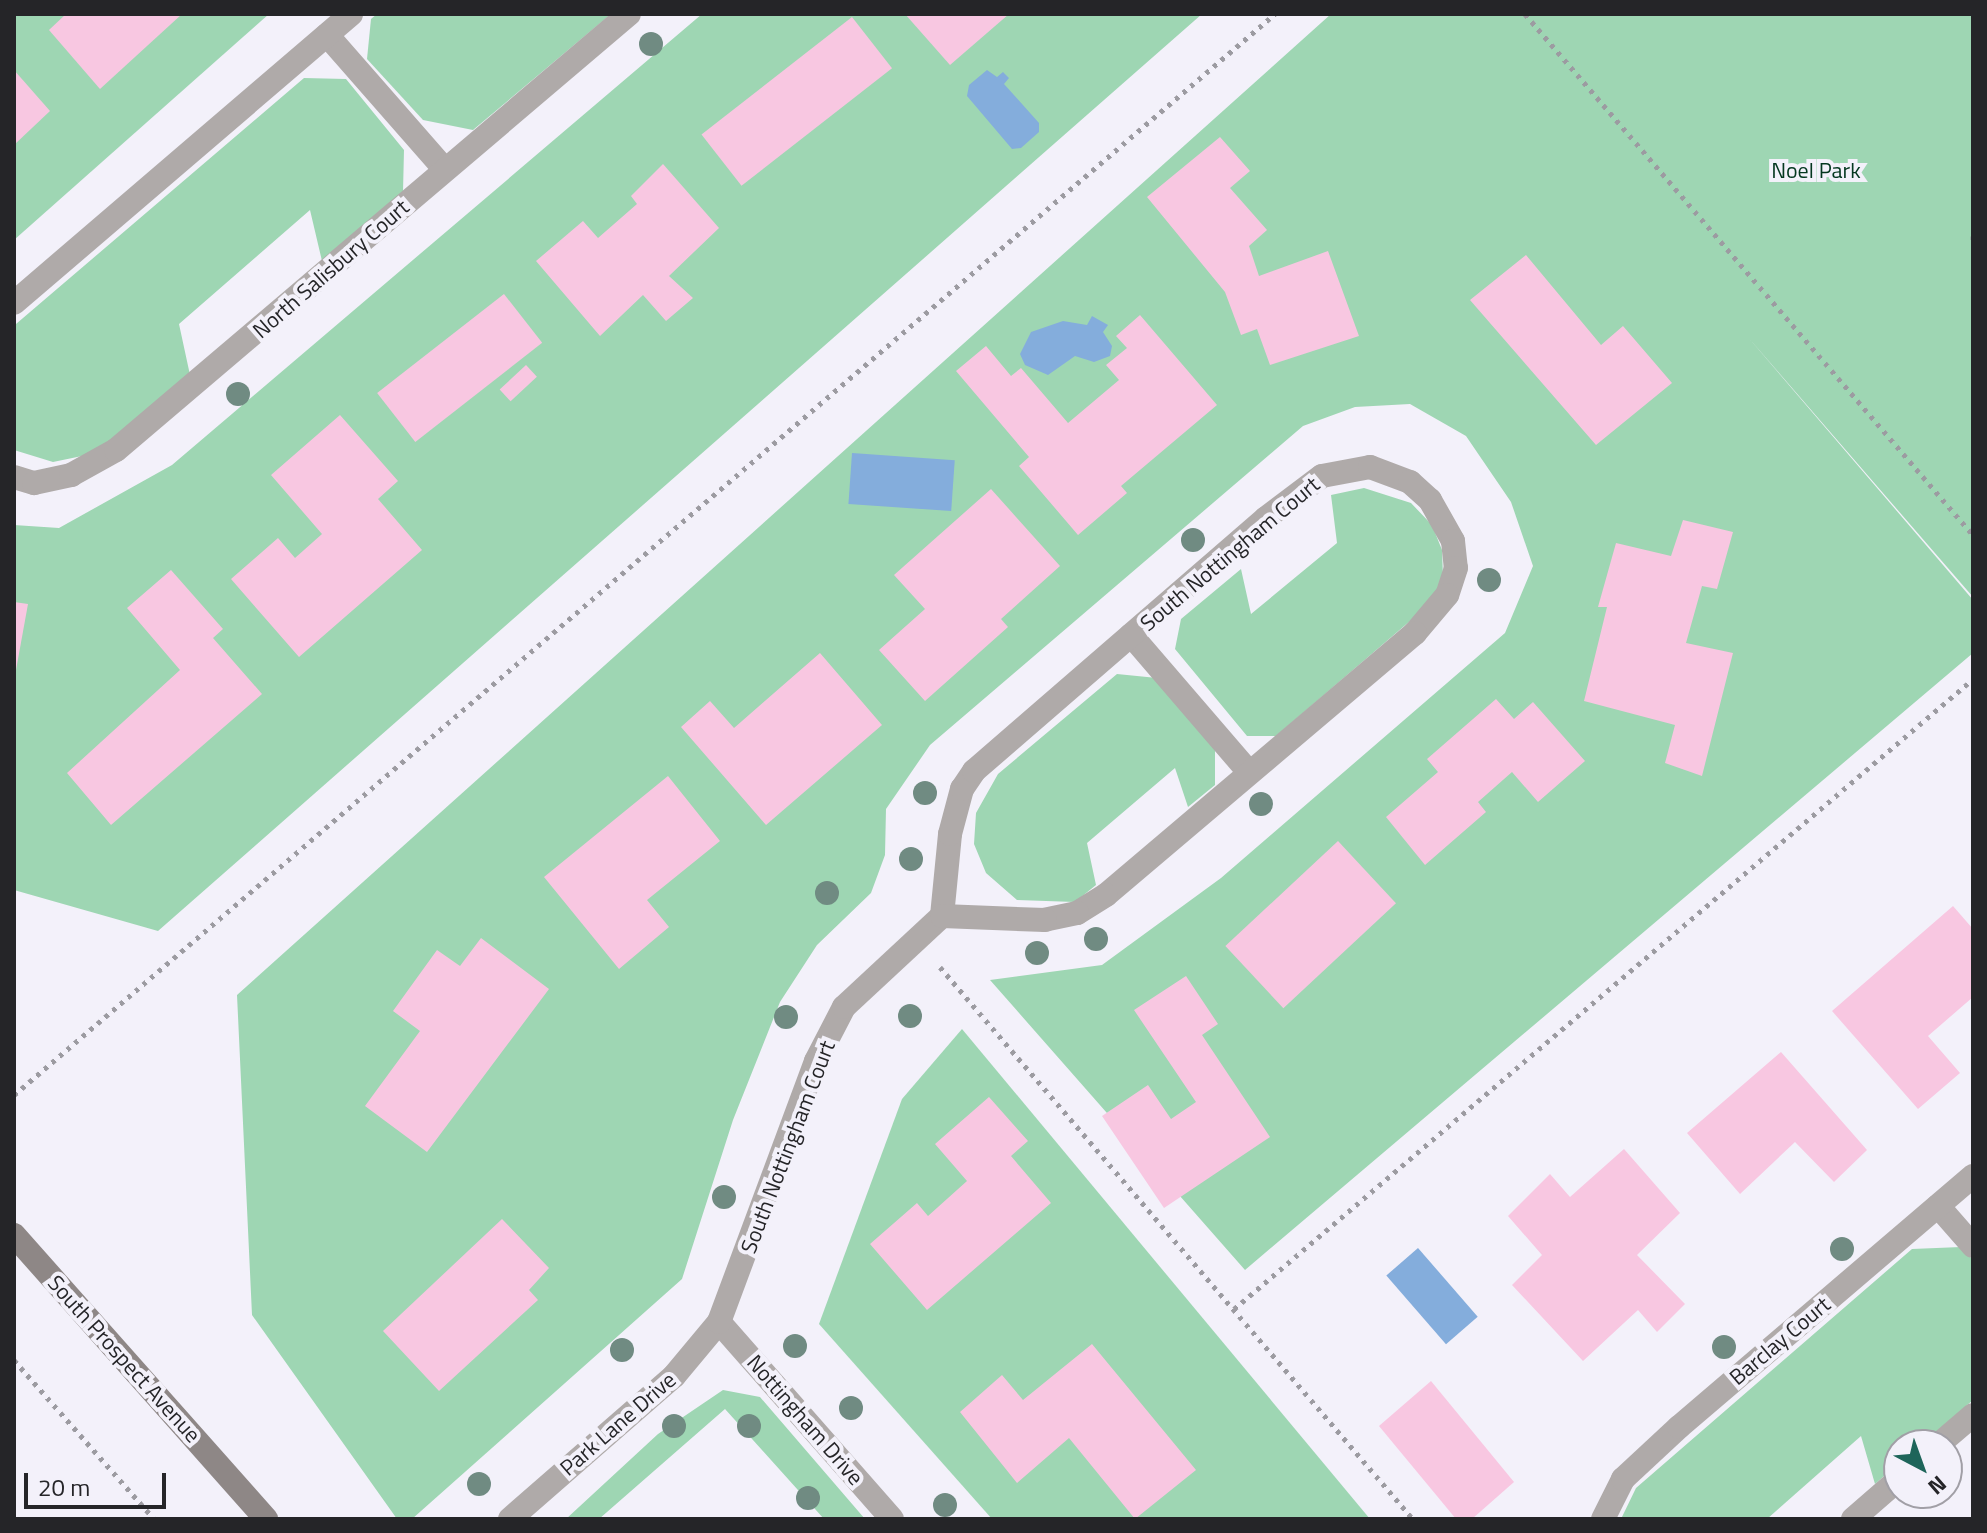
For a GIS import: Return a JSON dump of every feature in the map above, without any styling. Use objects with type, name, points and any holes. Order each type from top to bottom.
[{"type":"main road","name":"South Prospect Avenue","points":[[14,1235],[266,1519]]},
{"type":"street","points":[[14,303],[351,14]]},
{"type":"street","name":"North Salisbury Court","points":[[14,477],[34,483],[71,475],[116,450],[629,14]]},
{"type":"street","points":[[327,35],[445,170]]},
{"type":"street","name":"South Nottingham Court","points":[[719,1322],[816,1061],[844,1007],[942,916],[950,834],[962,789],[974,771],[1266,518],[1331,472],[1370,467],[1390,473],[1430,500],[1453,541],[1456,568],[1447,595],[1415,633],[1106,895],[1077,913],[1045,920],[942,916]]},
{"type":"street","points":[[1131,635],[1249,772]]},
{"type":"street","name":"Barclay Court","points":[[1603,1519],[1623,1479],[1667,1437],[1973,1176]]},
{"type":"street","points":[[1938,1206],[1973,1246]]},
{"type":"street","name":"Park Lane Drive","points":[[510,1519],[674,1376],[719,1322]]},
{"type":"street","name":"Nottingham Drive","points":[[719,1322],[892,1519]]},
{"type":"street","points":[[1957,1429],[1973,1415]]},
{"type":"street","points":[[1853,1519],[1883,1493]]},
{"type":"path","points":[[14,1095],[1275,14]]},
{"type":"path","points":[[1525,14],[1973,535]]},
{"type":"path","points":[[1973,236],[1973,243]]},
{"type":"path","points":[[1234,1309],[1973,679]]},
{"type":"path","points":[[937,964],[1413,1519]]},
{"type":"path","points":[[14,1360],[154,1519]]},
{"type":"green space","points":[[14,14],[269,14],[14,240]]},
{"type":"green space","points":[[377,14],[611,14],[473,130],[423,120],[367,59],[371,19]]},
{"type":"green space","points":[[702,14],[1202,14],[158,931],[14,890],[14,525],[59,528],[172,465]]},
{"type":"green space","name":"Noel Park","points":[[1331,14],[1973,14],[1973,597],[1747,336],[1973,600],[1973,653],[1245,1270],[990,980],[1102,965],[1221,878],[1505,633],[1533,566],[1511,502],[1466,436],[1410,404],[1355,407],[1303,426],[930,745],[886,809],[885,855],[871,893],[817,945],[780,1002],[733,1120],[682,1279],[412,1519],[397,1519],[252,1315],[237,995]]},
{"type":"green space","points":[[304,78],[346,79],[404,150],[403,192],[322,261],[310,210],[179,324],[190,375],[115,439],[82,456],[53,462],[14,450],[16,324]]},
{"type":"green space","points":[[1364,488],[1411,503],[1432,525],[1442,550],[1443,577],[1431,603],[1276,736],[1247,736],[1175,649],[1181,619],[1241,569],[1251,614],[1337,543],[1331,495]]},
{"type":"green space","points":[[1117,674],[1157,678],[1215,744],[1215,785],[1188,807],[1175,768],[1087,843],[1096,885],[1075,902],[1017,900],[986,873],[974,844],[976,813],[998,774]]},
{"type":"green space","points":[[962,1029],[1370,1519],[992,1519],[819,1324],[902,1099]]},
{"type":"green space","points":[[1961,1247],[1973,1260],[1973,1400],[1939,1429],[1883,1429],[1883,1477],[1875,1484],[1861,1436],[1767,1519],[1621,1519],[1636,1488],[1912,1249]]},
{"type":"green space","points":[[723,1390],[760,1397],[865,1519],[824,1519],[725,1409],[599,1519],[566,1519],[658,1434]]},
{"type":"water","points":[[987,70],[997,77],[1003,72],[1009,78],[1004,84],[1039,123],[1039,132],[1021,148],[1012,149],[967,96],[969,85]]},
{"type":"water","points":[[1092,316],[1108,325],[1103,332],[1112,346],[1110,356],[1094,362],[1075,356],[1048,375],[1025,365],[1020,354],[1031,332],[1063,321],[1087,325]]},
{"type":"water","points":[[852,453],[955,460],[951,511],[848,504]]},
{"type":"water","points":[[1418,1248],[1478,1317],[1446,1344],[1386,1276]]},
{"type":"building","points":[[66,14],[182,14],[100,89],[49,30]]},
{"type":"building","points":[[905,14],[1009,14],[950,65]]},
{"type":"building","points":[[852,17],[892,68],[742,186],[701,135]]},
{"type":"building","points":[[14,70],[50,111],[14,145]]},
{"type":"building","points":[[1220,137],[1250,171],[1230,188],[1267,230],[1249,246],[1259,276],[1328,251],[1359,336],[1270,365],[1257,329],[1241,335],[1225,292],[1147,197]]},
{"type":"building","points":[[663,164],[719,228],[669,276],[693,298],[666,321],[643,295],[600,336],[536,261],[583,221],[598,238],[637,204],[631,196]]},
{"type":"building","points":[[1526,255],[1601,345],[1623,326],[1672,383],[1596,445],[1470,300]]},
{"type":"building","points":[[504,294],[542,343],[415,442],[377,393]]},
{"type":"building","points":[[1140,315],[1217,405],[1121,486],[1127,493],[1078,535],[1019,466],[1029,457],[956,371],[986,346],[1011,376],[1021,368],[1068,423],[1119,380],[1106,365],[1127,348],[1116,336]]},
{"type":"building","points":[[526,365],[537,377],[511,401],[500,390]]},
{"type":"building","points":[[340,415],[398,481],[378,499],[422,550],[299,657],[231,579],[278,538],[295,558],[322,534],[271,475]]},
{"type":"building","points":[[991,489],[1060,566],[1001,619],[1008,627],[925,701],[879,650],[925,609],[894,575]]},
{"type":"building","points":[[1683,520],[1733,532],[1717,589],[1702,586],[1686,643],[1733,653],[1702,776],[1665,763],[1675,725],[1584,701],[1607,607],[1598,607],[1616,543],[1671,556]]},
{"type":"building","points":[[171,570],[223,629],[213,638],[262,694],[111,825],[67,773],[180,670],[127,608]]},
{"type":"building","points":[[14,602],[28,604],[16,670],[14,669]]},
{"type":"building","points":[[820,653],[882,725],[766,825],[681,727],[710,701],[734,728]]},
{"type":"building","points":[[1496,699],[1514,719],[1533,702],[1585,761],[1538,802],[1512,772],[1478,802],[1486,812],[1425,865],[1386,817],[1438,772],[1427,759]]},
{"type":"building","points":[[668,776],[720,841],[647,900],[669,927],[619,969],[544,877]]},
{"type":"building","points":[[1338,841],[1396,903],[1283,1008],[1225,946]]},
{"type":"building","points":[[1953,906],[1973,929],[1973,997],[1928,1036],[1960,1073],[1918,1109],[1832,1011]]},
{"type":"building","points":[[481,938],[549,989],[427,1152],[365,1106],[420,1031],[393,1011],[437,950],[460,966]]},
{"type":"building","points":[[1186,976],[1218,1024],[1202,1035],[1270,1137],[1164,1208],[1102,1116],[1148,1085],[1171,1119],[1196,1102],[1134,1010]]},
{"type":"building","points":[[1781,1052],[1867,1150],[1834,1182],[1795,1142],[1740,1194],[1687,1133]]},
{"type":"building","points":[[989,1097],[1028,1141],[1011,1156],[1051,1203],[927,1310],[870,1244],[917,1203],[928,1216],[967,1181],[935,1144]]},
{"type":"building","points":[[1624,1149],[1680,1213],[1637,1255],[1685,1304],[1657,1332],[1638,1310],[1583,1361],[1512,1285],[1542,1255],[1508,1216],[1550,1174],[1570,1197]]},
{"type":"building","points":[[502,1219],[549,1268],[529,1290],[538,1300],[439,1391],[383,1331]]},
{"type":"building","points":[[1092,1344],[1196,1470],[1135,1519],[1069,1438],[1017,1483],[960,1412],[1002,1375],[1023,1400]]},
{"type":"building","points":[[1431,1381],[1514,1482],[1472,1519],[1456,1519],[1379,1426]]}]
